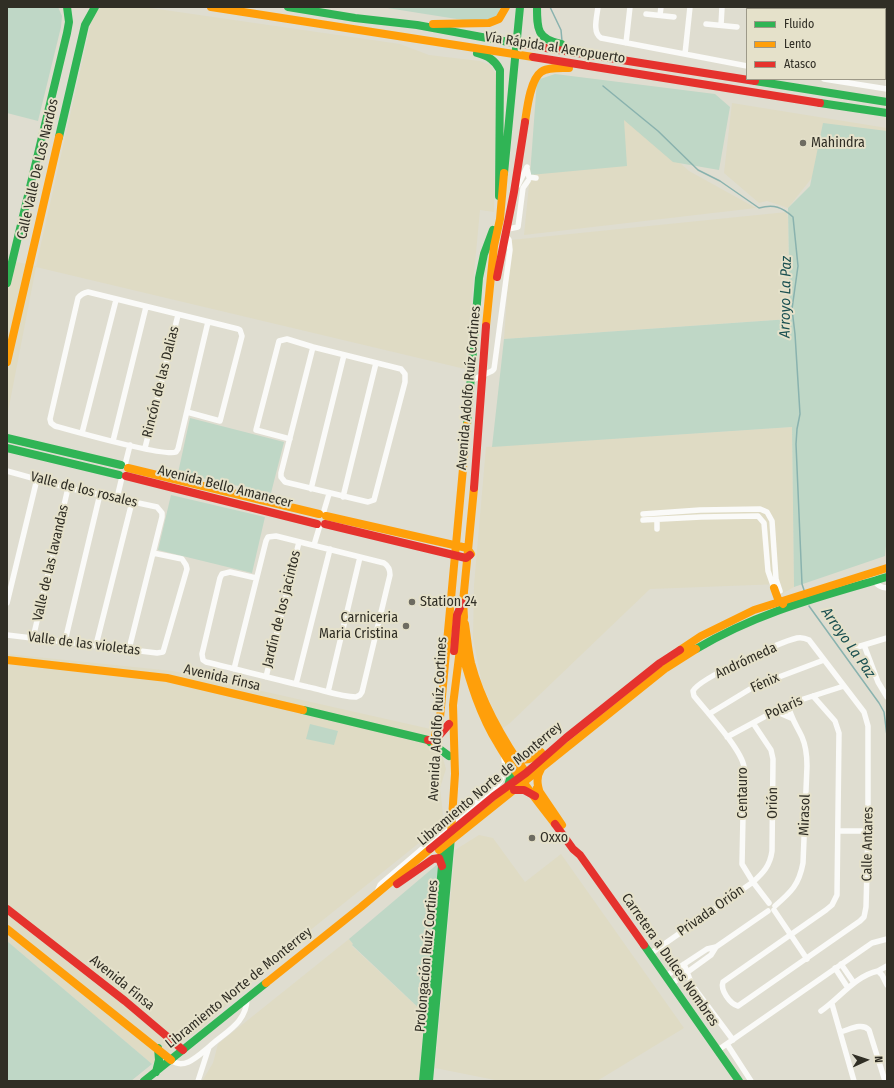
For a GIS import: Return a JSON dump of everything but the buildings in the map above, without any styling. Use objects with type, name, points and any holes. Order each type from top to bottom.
[{"type":"main road","name":"Calle Valle De Los Nardos","points":[[7,283],[67,33],[69,22],[67,7]]},
{"type":"main road","name":"Calle Valle De Los Nardos","points":[[7,362],[85,25],[89,16],[96,7]]},
{"type":"main road","points":[[288,7],[355,18],[417,25],[508,42],[746,79]]},
{"type":"main road","points":[[417,25],[489,23],[499,19],[506,7]]},
{"type":"main road","points":[[514,94],[520,7]]},
{"type":"main road","name":"Avenida Adolfo Ruíz Cortines","points":[[447,838],[451,824],[455,774],[453,705],[464,617],[463,602],[470,555],[476,462],[485,374],[494,246],[500,219],[524,7]]},
{"type":"main road","points":[[537,7],[538,27],[544,39],[593,55]]},
{"type":"main road","name":"Vía Rápida al Aeropuerto","points":[[215,8],[887,113]]},
{"type":"main road","points":[[433,742],[440,718],[474,333],[482,266],[493,229],[499,196],[500,70],[492,59],[474,52],[467,47]]},
{"type":"main road","points":[[497,277],[514,192],[528,105],[537,76],[542,71],[550,69],[594,68]]},
{"type":"main road","points":[[749,80],[887,102]]},
{"type":"main road","name":"Avenida Adolfo Ruíz Cortines","points":[[485,374],[490,357],[494,305],[504,219],[514,94]]},
{"type":"main road","points":[[464,617],[485,374],[479,374],[474,368],[474,333]]},
{"type":"main road","name":"Avenida Bello Amanecer","points":[[7,438],[214,498],[322,520],[393,531],[455,546],[470,555]]},
{"type":"main road","points":[[25,453],[27,444]]},
{"type":"main road","points":[[37,456],[39,447]]},
{"type":"main road","name":"Avenida Bello Amanecer","points":[[7,448],[37,456],[217,489],[404,543],[454,555],[470,555]]},
{"type":"main road","points":[[465,448],[476,462]]},
{"type":"main road","points":[[214,498],[214,493],[217,489]]},
{"type":"main road","points":[[226,501],[228,492]]},
{"type":"main road","points":[[390,539],[393,531]]},
{"type":"main road","points":[[404,543],[406,534]]},
{"type":"main road","name":"Libramiento Norte de Monterrey","points":[[144,1081],[174,1061],[183,1050],[247,1001],[447,838],[510,788],[525,778],[604,707],[660,663],[701,636],[732,620],[766,606],[780,596],[793,597],[887,568]]},
{"type":"main road","points":[[512,757],[528,766],[540,765],[666,668],[696,648],[735,627],[805,602],[887,577]]},
{"type":"main road","points":[[780,596],[786,604],[796,600],[805,602]]},
{"type":"main road","points":[[766,606],[772,599],[780,596]]},
{"type":"main road","points":[[755,619],[758,613],[779,606],[780,596]]},
{"type":"main road","name":"Avenida Adolfo Ruíz Cortines","points":[[447,838],[450,777],[450,696],[456,629],[458,615],[463,602]]},
{"type":"main road","name":"Carretera a Dulces Nombres","points":[[464,617],[472,664],[479,687],[488,710],[512,757],[573,849],[580,855],[739,1081]]},
{"type":"main road","name":"Carretera a Dulces Nombres","points":[[456,629],[469,680],[480,708],[502,750],[512,757]]},
{"type":"main road","points":[[446,647],[453,663]]},
{"type":"main road","name":"Avenida Finsa","points":[[7,660],[167,678],[433,742]]},
{"type":"main road","points":[[512,757],[524,760],[532,759],[572,727],[604,707]]},
{"type":"main road","points":[[433,742],[449,724]]},
{"type":"main road","points":[[433,742],[449,756]]},
{"type":"main road","points":[[512,757],[510,788],[537,794],[537,779],[540,765]]},
{"type":"main road","points":[[154,1081],[174,1061],[247,1001],[394,886],[447,838]]},
{"type":"main road","name":"Prolongación Ruíz Cortines","points":[[423,1081],[442,866],[447,838]]},
{"type":"main road","name":"Prolongación Ruíz Cortines","points":[[429,1081],[447,838]]},
{"type":"main road","points":[[394,886],[432,859],[439,858],[442,866]]},
{"type":"main road","name":"Avenida Finsa","points":[[7,909],[183,1050]]},
{"type":"main road","name":"Avenida Finsa","points":[[7,929],[174,1061]]},
{"type":"main road","points":[[156,1072],[159,1060],[158,1048]]},
{"type":"street","points":[[598,7],[596,30],[597,35],[601,38],[746,66]]},
{"type":"street","points":[[626,43],[630,7]]},
{"type":"street","points":[[660,7],[660,15]]},
{"type":"street","points":[[685,54],[690,7]]},
{"type":"street","points":[[720,25],[722,7]]},
{"type":"street","points":[[646,14],[674,17]]},
{"type":"street","points":[[706,24],[737,27]]},
{"type":"street","points":[[839,80],[887,89]]},
{"type":"street","points":[[514,192],[527,167],[529,177],[536,178]]},
{"type":"street","points":[[470,380],[485,374],[494,368],[510,245],[506,236],[508,229],[518,227],[523,188],[528,181]]},
{"type":"street","points":[[187,412],[220,421],[242,336],[241,332],[238,329],[83,292],[78,298],[50,419],[55,426],[113,441],[173,454],[178,449],[208,322]]},
{"type":"street","points":[[82,433],[116,300]]},
{"type":"street","points":[[113,441],[146,307]]},
{"type":"street","name":"Rincón de las Dalias","points":[[145,448],[178,315]]},
{"type":"street","points":[[290,439],[256,430],[279,341],[287,339],[401,369],[405,374],[405,382],[375,498],[372,502],[368,502],[329,494],[285,482],[283,480],[281,473],[290,439],[313,347]]},
{"type":"street","points":[[311,489],[344,355]]},
{"type":"street","points":[[343,497],[376,363]]},
{"type":"street","points":[[117,498],[130,445]]},
{"type":"street","name":"Valle de los rosales","points":[[7,471],[68,488],[158,507],[162,517],[153,554]]},
{"type":"street","points":[[7,604],[37,479]]},
{"type":"street","name":"Valle de las lavandas","points":[[33,638],[68,488]]},
{"type":"street","points":[[65,642],[100,494]]},
{"type":"street","points":[[314,545],[329,494]]},
{"type":"street","points":[[96,645],[132,502]]},
{"type":"street","points":[[643,514],[725,510],[766,510],[772,521],[776,579],[780,596]]},
{"type":"street","points":[[643,520],[758,516],[765,526],[768,571],[780,596]]},
{"type":"street","points":[[657,520],[657,529]]},
{"type":"street","points":[[234,669],[256,578],[268,537],[276,536],[360,557],[388,565],[390,570],[390,576],[362,692],[356,697],[328,692],[266,677],[234,669],[206,662],[203,660],[202,654],[222,574],[230,572],[256,578]]},
{"type":"street","name":"Jardín de los jacintos","points":[[266,677],[299,542]]},
{"type":"street","points":[[296,684],[330,549]]},
{"type":"street","points":[[129,649],[153,554]]},
{"type":"street","name":"Valle de las violetas","points":[[7,635],[160,653],[165,649],[186,565],[182,559],[153,554]]},
{"type":"street","points":[[328,692],[360,557]]},
{"type":"street","points":[[877,571],[875,580],[877,584],[881,587],[887,588]]},
{"type":"street","name":"Calle Antares","points":[[790,935],[723,982],[722,990],[734,1005],[738,1006],[860,921],[864,917],[866,907],[868,831],[867,718],[864,712],[806,638]]},
{"type":"street","name":"Andrómeda","points":[[693,693],[696,686],[722,671],[793,639],[806,638]]},
{"type":"street","points":[[854,648],[887,638]]},
{"type":"street","points":[[864,645],[876,677],[887,697]]},
{"type":"street","name":"Fénix","points":[[709,714],[755,686],[824,660]]},
{"type":"street","name":"Polaris","points":[[727,737],[788,704],[844,686]]},
{"type":"street","name":"Centauro","points":[[693,693],[741,756],[743,763],[743,867],[772,908]]},
{"type":"street","points":[[790,935],[826,910],[835,901],[837,887],[839,733],[835,721],[813,696]]},
{"type":"street","name":"Mirasol","points":[[666,976],[707,949],[716,947],[772,908],[797,884],[803,863],[807,755],[802,737],[791,718],[788,704]]},
{"type":"street","points":[[775,711],[791,718]]},
{"type":"street","name":"Orión","points":[[753,723],[771,750],[773,758],[771,860],[764,872],[753,882]]},
{"type":"street","points":[[451,824],[500,782],[505,763],[502,750]]},
{"type":"street","points":[[838,831],[868,831]]},
{"type":"street","name":"Privada Orión","points":[[650,954],[753,882]]},
{"type":"street","points":[[772,908],[807,959]]},
{"type":"street","points":[[718,1050],[872,943],[887,940]]},
{"type":"street","name":"Mirasol","points":[[671,984],[711,955],[716,947]]},
{"type":"street","points":[[684,964],[692,984],[733,1040]]},
{"type":"street","points":[[841,964],[854,983]]},
{"type":"street","points":[[821,1011],[832,1004],[854,983],[887,966]]},
{"type":"street","points":[[835,968],[848,988]]},
{"type":"street","points":[[878,971],[882,975],[887,986]]},
{"type":"street","points":[[174,1061],[180,1065],[194,1059],[209,1047],[241,1019],[246,1009],[247,1001]]},
{"type":"street","points":[[832,1004],[854,1081]]},
{"type":"street","points":[[840,1032],[862,1026],[867,1027],[884,1081]]},
{"type":"street","points":[[727,1044],[751,1081]]},
{"type":"street","points":[[198,1081],[209,1047]]},
{"type":"shaded area","points":[[102,7],[144,7],[400,44],[429,55],[480,61],[490,65],[496,74],[494,212],[480,210],[465,369],[36,267],[7,417],[7,260],[36,266],[93,14]]},
{"type":"shaded area","points":[[539,84],[593,85],[689,171],[756,208],[524,235]]},
{"type":"shaded area","points":[[732,103],[887,128],[887,141],[811,179],[788,208],[767,201],[759,203],[724,173]]},
{"type":"shaded area","points":[[787,212],[790,319],[504,339],[511,240]]},
{"type":"shaded area","points":[[792,427],[794,587],[780,595],[781,584],[650,589],[502,729],[482,684],[473,638],[474,585],[486,447]]},
{"type":"shaded area","points":[[7,654],[173,671],[435,730],[446,769],[440,788],[444,823],[293,944],[203,1027],[152,1064],[7,941]]},
{"type":"shaded area","points":[[479,835],[493,838],[525,882],[561,854],[684,1028],[597,1081],[500,1081],[435,1068],[455,850]]},
{"type":"shaded area","points":[[349,939],[353,944],[352,946],[424,1013],[419,1081],[202,1081],[213,1063],[218,1044]]},
{"type":"green space","points":[[7,7],[58,7],[62,16],[61,27],[38,121],[7,113]]},
{"type":"green space","points":[[381,7],[501,7],[496,18],[482,23]]},
{"type":"green space","points":[[555,74],[715,94],[730,107],[719,170],[673,162],[624,120],[627,166],[530,175],[537,80]]},
{"type":"green space","points":[[823,123],[887,131],[887,536],[885,556],[794,587],[792,427],[492,447],[504,339],[790,319],[788,208],[810,186]]},
{"type":"green space","points":[[190,418],[284,442],[271,493],[178,473]]},
{"type":"green space","points":[[171,495],[265,517],[252,573],[158,550]]},
{"type":"green space","points":[[310,724],[338,731],[334,745],[306,739]]},
{"type":"green space","points":[[440,862],[424,1013],[352,945],[353,944],[349,939]]},
{"type":"green space","points":[[7,941],[152,1064],[131,1081],[7,1081]]},
{"type":"waterway","name":"Arroyo La Paz","points":[[550,7],[561,30],[562,41]]},
{"type":"waterway","name":"Arroyo La Paz","points":[[603,86],[658,131],[698,170],[720,181],[759,208],[769,206],[778,207],[793,217],[798,266],[792,309],[800,414],[796,444],[802,584],[804,590]]},
{"type":"waterway","name":"Arroyo La Paz","points":[[809,606],[879,703],[884,712],[887,736]]},
{"type":"traffic: fast","points":[[7,283],[67,33],[69,22],[67,7]]},
{"type":"traffic: fast","points":[[59,137],[85,25],[95,7]]},
{"type":"traffic: fast","points":[[288,7],[355,18],[417,25],[514,43]]},
{"type":"traffic: fast","points":[[504,173],[520,7]]},
{"type":"traffic: fast","points":[[537,7],[537,21],[540,32],[547,39],[561,44]]},
{"type":"traffic: fast","points":[[477,53],[491,59],[500,70],[499,196]]},
{"type":"traffic: fast","points":[[755,81],[887,102]]},
{"type":"traffic: fast","points":[[820,103],[887,113]]},
{"type":"traffic: fast","points":[[467,425],[479,278],[484,254],[493,230]]},
{"type":"traffic: fast","points":[[7,438],[121,465]]},
{"type":"traffic: fast","points":[[7,448],[119,475]]},
{"type":"traffic: fast","points":[[696,649],[719,636],[766,615],[887,577]]},
{"type":"traffic: fast","points":[[303,710],[428,740]]},
{"type":"traffic: fast","points":[[430,742],[449,756]]},
{"type":"traffic: fast","points":[[508,786],[511,775],[509,761]]},
{"type":"traffic: fast","points":[[429,1081],[451,837]]},
{"type":"traffic: fast","points":[[423,1081],[444,843]]},
{"type":"traffic: fast","points":[[644,945],[739,1081]]},
{"type":"traffic: fast","points":[[144,1081],[266,983]]},
{"type":"traffic: fast","points":[[156,1072],[159,1060],[158,1048]]},
{"type":"traffic: slow","points":[[211,7],[533,57]]},
{"type":"traffic: slow","points":[[433,24],[489,23],[499,19],[506,7]]},
{"type":"traffic: slow","points":[[525,122],[530,95],[537,76],[547,69],[569,68]]},
{"type":"traffic: slow","points":[[7,362],[59,137]]},
{"type":"traffic: slow","points":[[486,326],[494,246],[500,219],[504,173]]},
{"type":"traffic: slow","points":[[435,745],[435,735],[440,718],[467,425]]},
{"type":"traffic: slow","points":[[128,468],[319,514]]},
{"type":"traffic: slow","points":[[451,833],[455,774],[453,705],[464,617],[463,602],[474,488]]},
{"type":"traffic: slow","points":[[326,516],[467,548],[471,554]]},
{"type":"traffic: slow","points":[[680,650],[701,636],[754,610],[887,568]]},
{"type":"traffic: slow","points":[[774,588],[778,599],[783,604]]},
{"type":"traffic: slow","points":[[465,624],[471,663],[481,694],[503,737],[529,777]]},
{"type":"traffic: slow","points":[[461,649],[476,698],[486,722],[518,775],[555,824]]},
{"type":"traffic: slow","points":[[439,850],[666,668],[696,649]]},
{"type":"traffic: slow","points":[[7,660],[167,678],[303,710]]},
{"type":"traffic: slow","points":[[511,752],[519,758],[526,760],[533,758],[541,752]]},
{"type":"traffic: slow","points":[[540,793],[538,787],[538,775],[541,769]]},
{"type":"traffic: slow","points":[[537,788],[562,825]]},
{"type":"traffic: slow","points":[[266,983],[361,907],[430,849]]},
{"type":"traffic: slow","points":[[7,929],[171,1060]]},
{"type":"traffic: jam","points":[[514,43],[746,80]]},
{"type":"traffic: jam","points":[[533,57],[820,103]]},
{"type":"traffic: jam","points":[[749,80],[755,81]]},
{"type":"traffic: jam","points":[[497,277],[514,192],[525,122]]},
{"type":"traffic: jam","points":[[474,488],[486,326]]},
{"type":"traffic: jam","points":[[126,476],[317,524]]},
{"type":"traffic: jam","points":[[325,524],[466,558],[470,555]]},
{"type":"traffic: jam","points":[[454,651],[457,615],[462,603]]},
{"type":"traffic: jam","points":[[430,849],[494,796],[526,773],[566,738],[660,663],[680,650]]},
{"type":"traffic: jam","points":[[428,740],[435,740],[449,724]]},
{"type":"traffic: jam","points":[[514,790],[524,790],[535,796]]},
{"type":"traffic: jam","points":[[555,824],[573,849],[580,855],[644,945]]},
{"type":"traffic: jam","points":[[397,884],[433,859],[439,858],[442,866]]},
{"type":"traffic: jam","points":[[7,909],[125,1001],[183,1050]]},
{"type":"place","name":"Mahindra","points":[[803,143]]},
{"type":"place","name":"Station 24","points":[[412,602]]},
{"type":"place","name":"Carniceria Maria Cristina","points":[[406,626]]},
{"type":"place","name":"Oxxo","points":[[532,838]]}]
